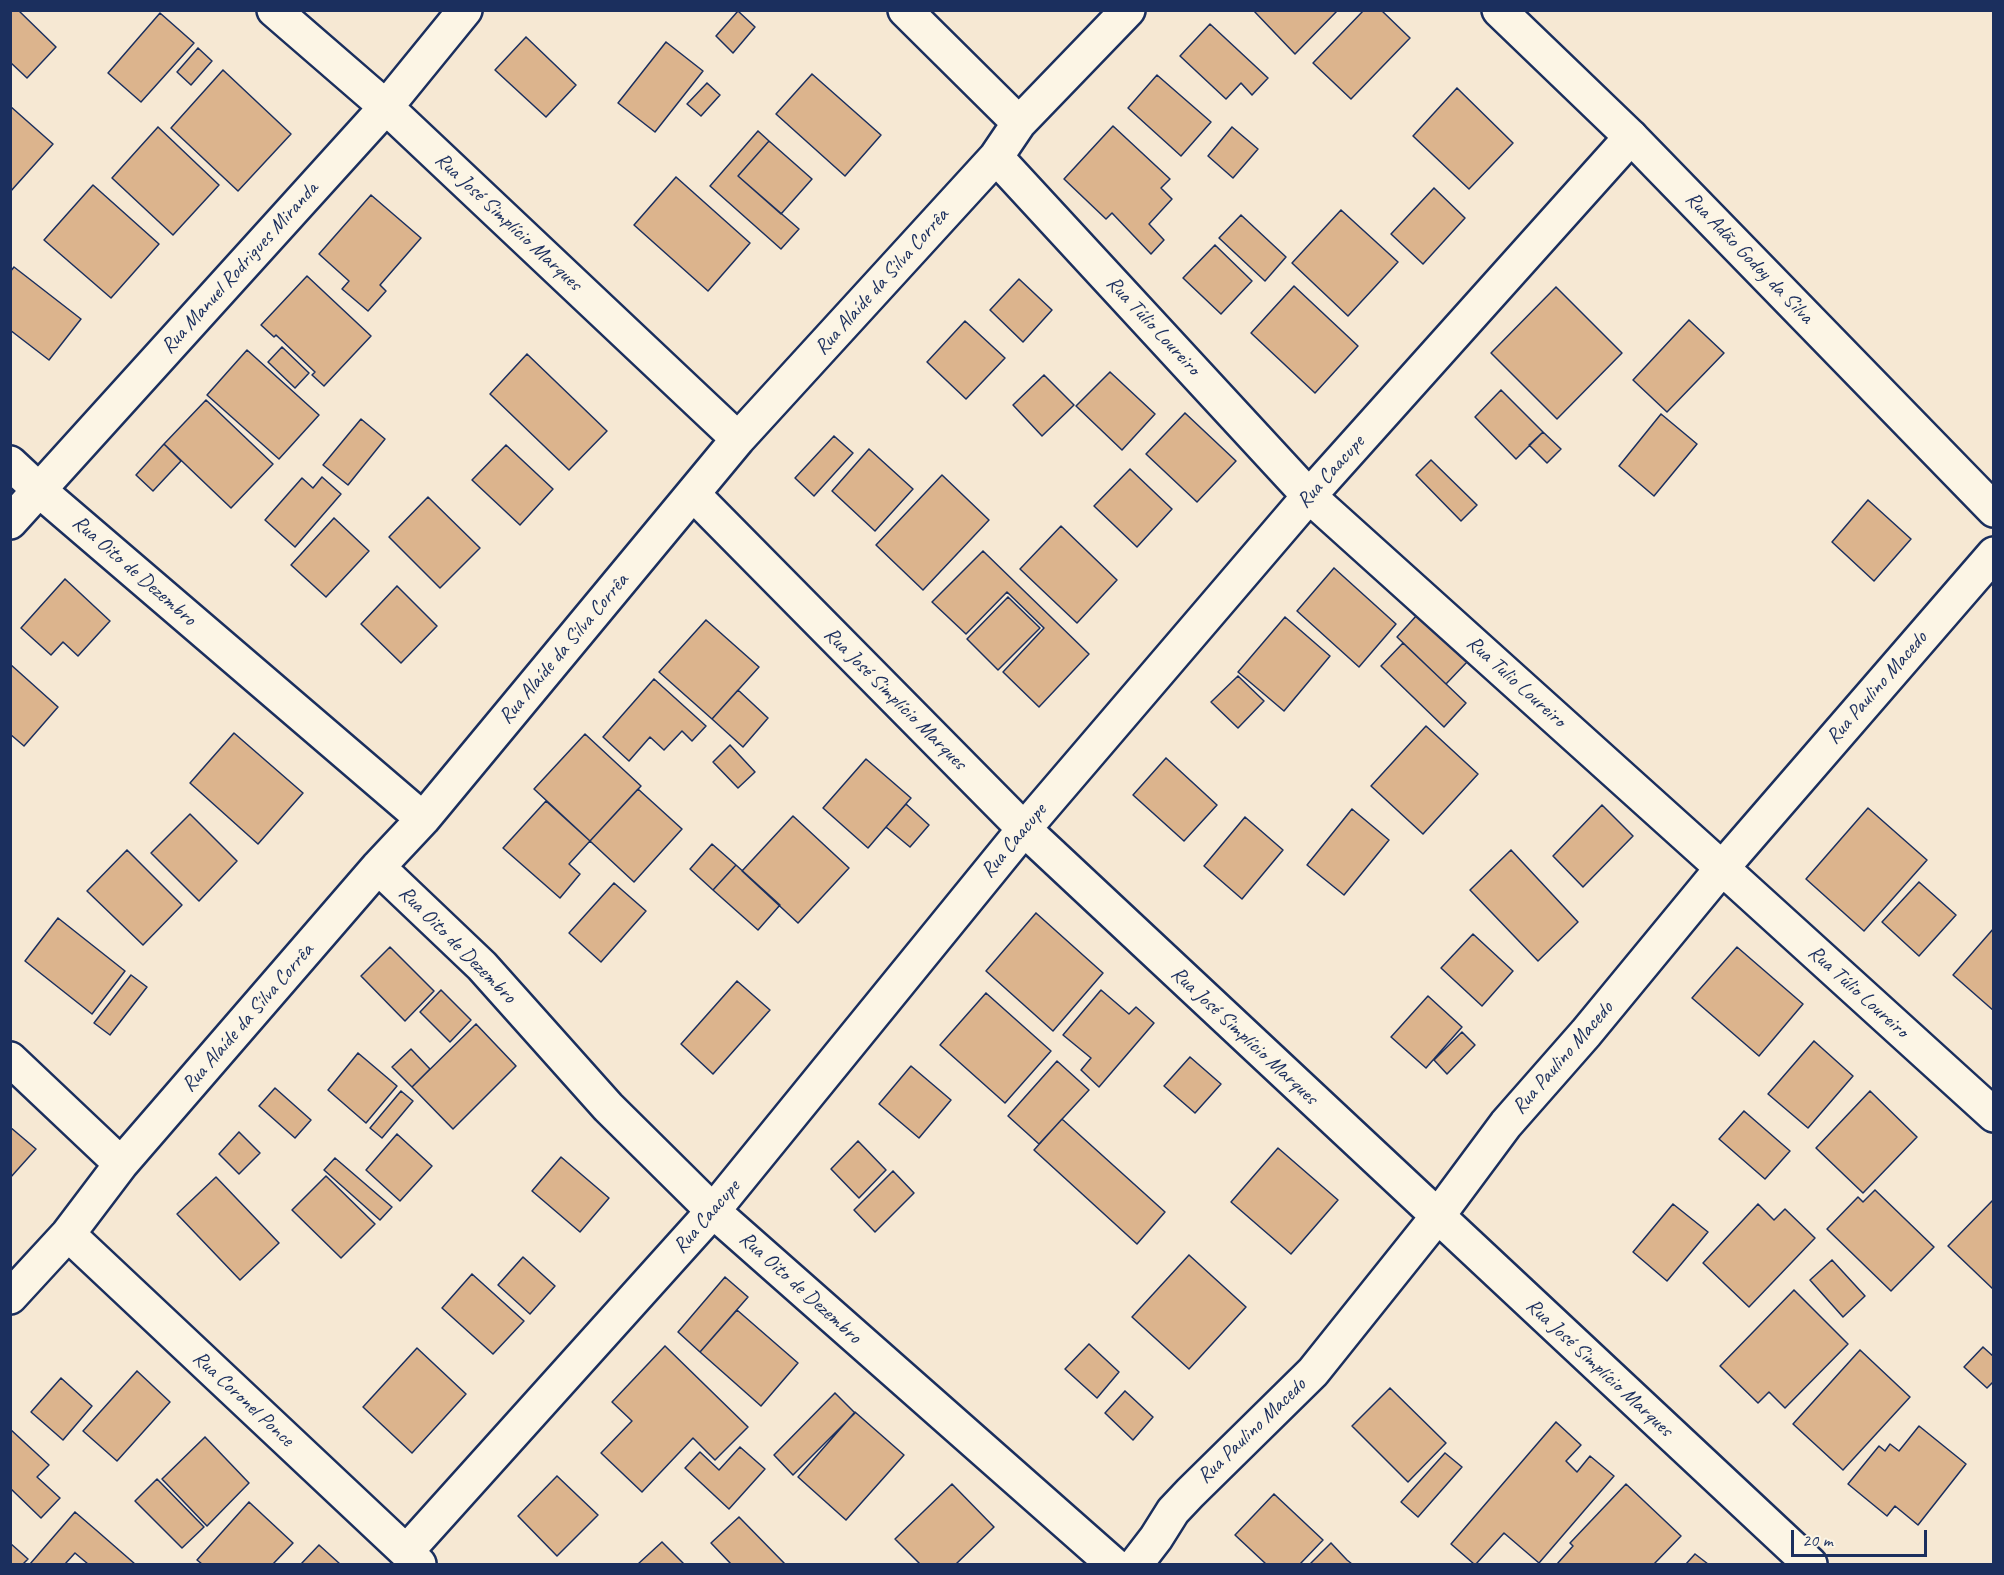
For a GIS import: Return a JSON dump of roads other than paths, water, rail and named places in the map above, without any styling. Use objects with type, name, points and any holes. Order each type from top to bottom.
[{"type":"street","name":"Rua José Simplício Marques","points":[[274,10],[386,106],[738,439]]},
{"type":"street","name":"Rua Manuel Rodrigues Miranda","points":[[10,522],[386,106],[465,10]]},
{"type":"street","points":[[905,10],[1019,123]]},
{"type":"street","name":"Rua Alaíde da Silva Corrêa","points":[[10,1297],[68,1234],[121,1164],[378,867],[423,819],[738,439],[996,157],[1019,123],[1128,10]]},
{"type":"street","name":"Rua Adão Godoy da Silva","points":[[1499,10],[1630,136],[1994,510]]},
{"type":"street","name":"Rua Caacupe","points":[[412,1558],[713,1211],[1024,829],[1309,495],[1630,136]]},
{"type":"street","name":"Rua Túlio Loureiro","points":[[996,157],[1309,495]]},
{"type":"street","name":"Rua Oito de Dezembro","points":[[10,463],[423,819]]},
{"type":"street","name":"Rua José Simplício Marques","points":[[693,494],[1024,829],[1809,1564]]},
{"type":"street","name":"Rua Tulio Loureiro","points":[[1309,495],[1722,868]]},
{"type":"street","name":"Rua Paulino Macedo","points":[[1136,1564],[1173,1511],[1313,1372],[1437,1217],[1506,1124],[1586,1033],[1722,868],[1994,554]]},
{"type":"street","name":"Rua Oito de Dezembro","points":[[378,867],[482,966],[608,1107],[713,1211],[1113,1564]]},
{"type":"street","name":"Rua Túlio Loureiro","points":[[1722,868],[1994,1115]]},
{"type":"street","points":[[10,1059],[121,1164]]},
{"type":"street","name":"Rua Coronel Ponce","points":[[68,1234],[412,1558]]}]
